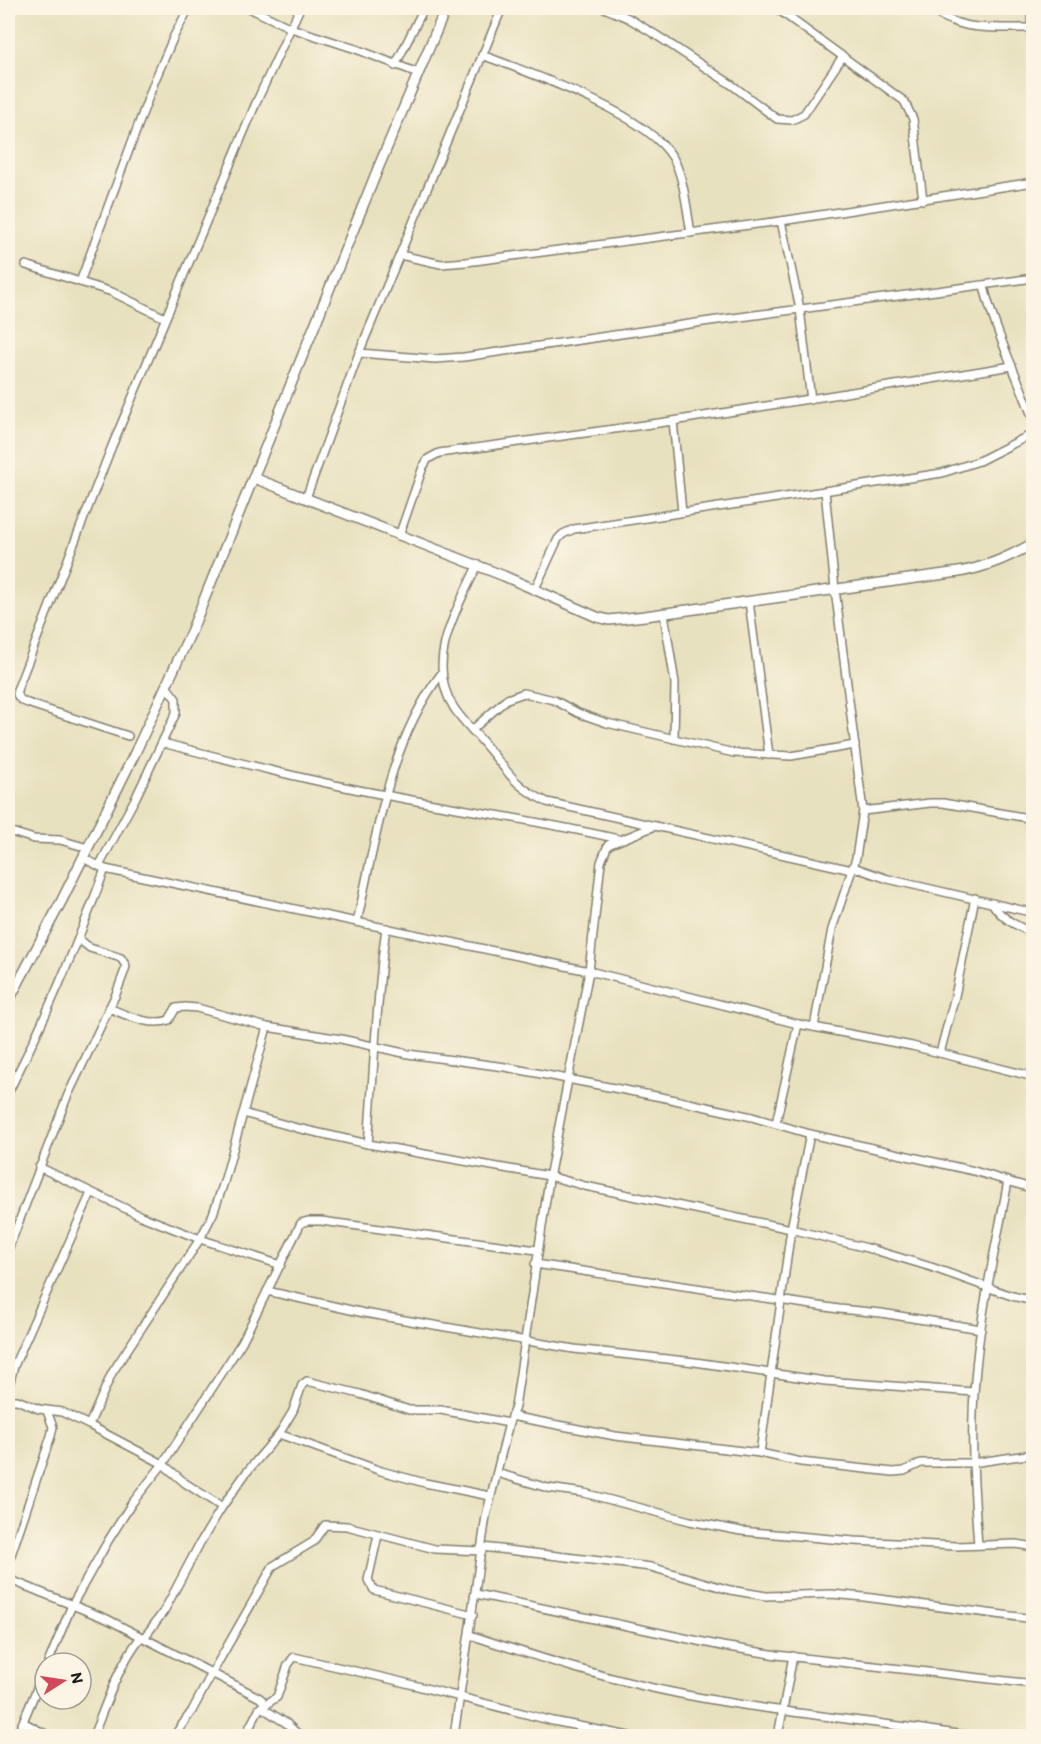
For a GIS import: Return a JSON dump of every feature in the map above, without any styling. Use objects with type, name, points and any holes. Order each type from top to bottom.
[{"type":"street","points":[[80,282],[155,80],[189,8]]},
{"type":"street","points":[[249,8],[291,28],[356,49],[418,73]]},
{"type":"street","points":[[128,736],[33,705],[20,699],[17,693],[112,446],[256,102],[300,8]]},
{"type":"street","points":[[395,66],[424,8]]},
{"type":"street","points":[[8,1002],[135,753],[190,632],[379,166],[446,8]]},
{"type":"street","points":[[306,498],[359,353],[502,8]]},
{"type":"street","points":[[604,8],[628,18],[732,85],[772,116],[782,120],[792,120],[804,114],[843,56]]},
{"type":"street","points":[[776,8],[904,101],[913,119],[923,200]]},
{"type":"street","points":[[928,8],[945,20],[968,27],[1031,28]]},
{"type":"street","points":[[1031,8],[1034,114]]},
{"type":"street","points":[[482,55],[532,73],[645,129],[663,145],[675,162],[691,233]]},
{"type":"street","points":[[400,255],[431,263],[454,264],[781,221],[1034,182]]},
{"type":"street","points":[[781,221],[800,309],[811,400]]},
{"type":"street","points":[[26,265],[112,292],[165,318]]},
{"type":"street","points":[[359,353],[449,359],[1034,278]]},
{"type":"street","points":[[984,286],[993,321],[1034,422]]},
{"type":"street","points":[[399,536],[423,467],[432,456],[439,453],[673,421],[1012,366]]},
{"type":"street","points":[[673,421],[682,512]]},
{"type":"street","points":[[535,589],[553,548],[563,534],[574,529],[942,474],[979,461],[1034,433]]},
{"type":"street","points":[[254,478],[609,620],[978,569],[1001,561],[1034,543]]},
{"type":"street","points":[[814,1027],[832,929],[852,869],[863,811],[825,491]]},
{"type":"street","points":[[477,566],[451,626],[442,658],[441,674],[453,706],[519,787],[547,802],[852,869],[1034,913]]},
{"type":"street","points":[[749,601],[769,755]]},
{"type":"street","points":[[664,614],[675,683],[674,739]]},
{"type":"street","points":[[357,922],[386,796],[421,701],[441,674]]},
{"type":"street","points":[[8,1093],[80,940],[102,867],[163,743],[178,707],[176,699],[166,686]]},
{"type":"street","points":[[472,730],[507,699],[524,693],[554,700],[578,713],[607,723],[734,753],[790,756],[855,745]]},
{"type":"street","points":[[163,743],[275,772],[386,796],[543,822],[621,840]]},
{"type":"street","points":[[863,811],[930,802],[1034,819]]},
{"type":"street","points":[[454,1737],[490,1496],[514,1407],[549,1176],[589,971],[601,862],[608,846],[655,826]]},
{"type":"street","points":[[8,831],[34,839],[60,840],[88,848]]},
{"type":"street","points":[[83,858],[102,867],[589,971],[798,1024],[940,1053],[1034,1077]]},
{"type":"street","points":[[940,1053],[955,996],[975,898]]},
{"type":"street","points":[[992,903],[1004,918],[1016,927],[1034,933]]},
{"type":"street","points":[[368,1143],[378,992],[386,928]]},
{"type":"street","points":[[8,1250],[67,1096],[109,1008],[126,966],[124,961],[116,956],[90,948],[80,940]]},
{"type":"street","points":[[109,1008],[132,1017],[160,1022],[169,1020],[176,1008],[185,1006],[267,1027],[408,1054],[567,1078],[776,1122],[810,1134],[974,1171],[1034,1189]]},
{"type":"street","points":[[776,1122],[798,1024]]},
{"type":"street","points":[[89,1425],[112,1373],[200,1239],[217,1203],[267,1027]]},
{"type":"street","points":[[243,1113],[297,1128],[549,1176],[585,1186],[791,1229],[901,1258],[1034,1301]]},
{"type":"street","points":[[760,1453],[791,1229],[810,1134]]},
{"type":"street","points":[[39,1167],[141,1216],[200,1239],[281,1265]]},
{"type":"street","points":[[978,1545],[972,1463],[974,1392],[981,1329],[1008,1181]]},
{"type":"street","points":[[8,1389],[14,1366],[91,1193]]},
{"type":"street","points":[[53,1651],[72,1605],[108,1541],[132,1503],[163,1464],[242,1342],[298,1226],[308,1221],[537,1250]]},
{"type":"street","points":[[535,1264],[981,1329]]},
{"type":"street","points":[[267,1291],[364,1313],[525,1342],[771,1372],[825,1381],[974,1392]]},
{"type":"street","points":[[93,1737],[108,1696],[132,1649],[164,1611],[222,1507],[246,1473],[279,1434],[293,1411],[302,1385],[310,1381],[409,1410],[441,1410],[615,1436],[760,1453],[801,1462],[893,1472],[904,1471],[921,1463],[972,1463],[1034,1454]]},
{"type":"street","points":[[8,1400],[17,1400],[48,1411],[62,1412],[89,1425],[163,1464],[185,1483],[222,1507]]},
{"type":"street","points":[[8,1564],[51,1436],[53,1427],[48,1411]]},
{"type":"street","points":[[279,1434],[381,1471],[425,1483],[490,1496]]},
{"type":"street","points":[[497,1473],[548,1488],[584,1493],[690,1521],[741,1531],[798,1534],[854,1541],[956,1546],[1016,1544],[1034,1546]]},
{"type":"street","points":[[174,1737],[192,1711],[264,1581],[277,1563],[313,1542],[323,1527],[328,1524],[347,1526],[435,1549],[482,1549],[651,1567],[730,1590],[766,1596],[831,1594],[1034,1619]]},
{"type":"street","points":[[378,1535],[368,1580],[374,1590],[472,1615]]},
{"type":"street","points":[[8,1579],[106,1619],[260,1698],[264,1705],[300,1737]]},
{"type":"street","points":[[476,1594],[722,1646],[1034,1684]]},
{"type":"street","points":[[470,1635],[607,1678],[682,1694],[782,1711],[897,1725],[970,1737]]},
{"type":"street","points":[[778,1737],[793,1656]]},
{"type":"street","points":[[245,1737],[264,1705],[273,1701],[279,1694],[288,1665],[294,1657],[460,1696],[553,1721],[629,1737]]},
{"type":"street","points":[[17,1737],[33,1698]]},
{"type":"street","points":[[23,1722],[49,1737]]}]
